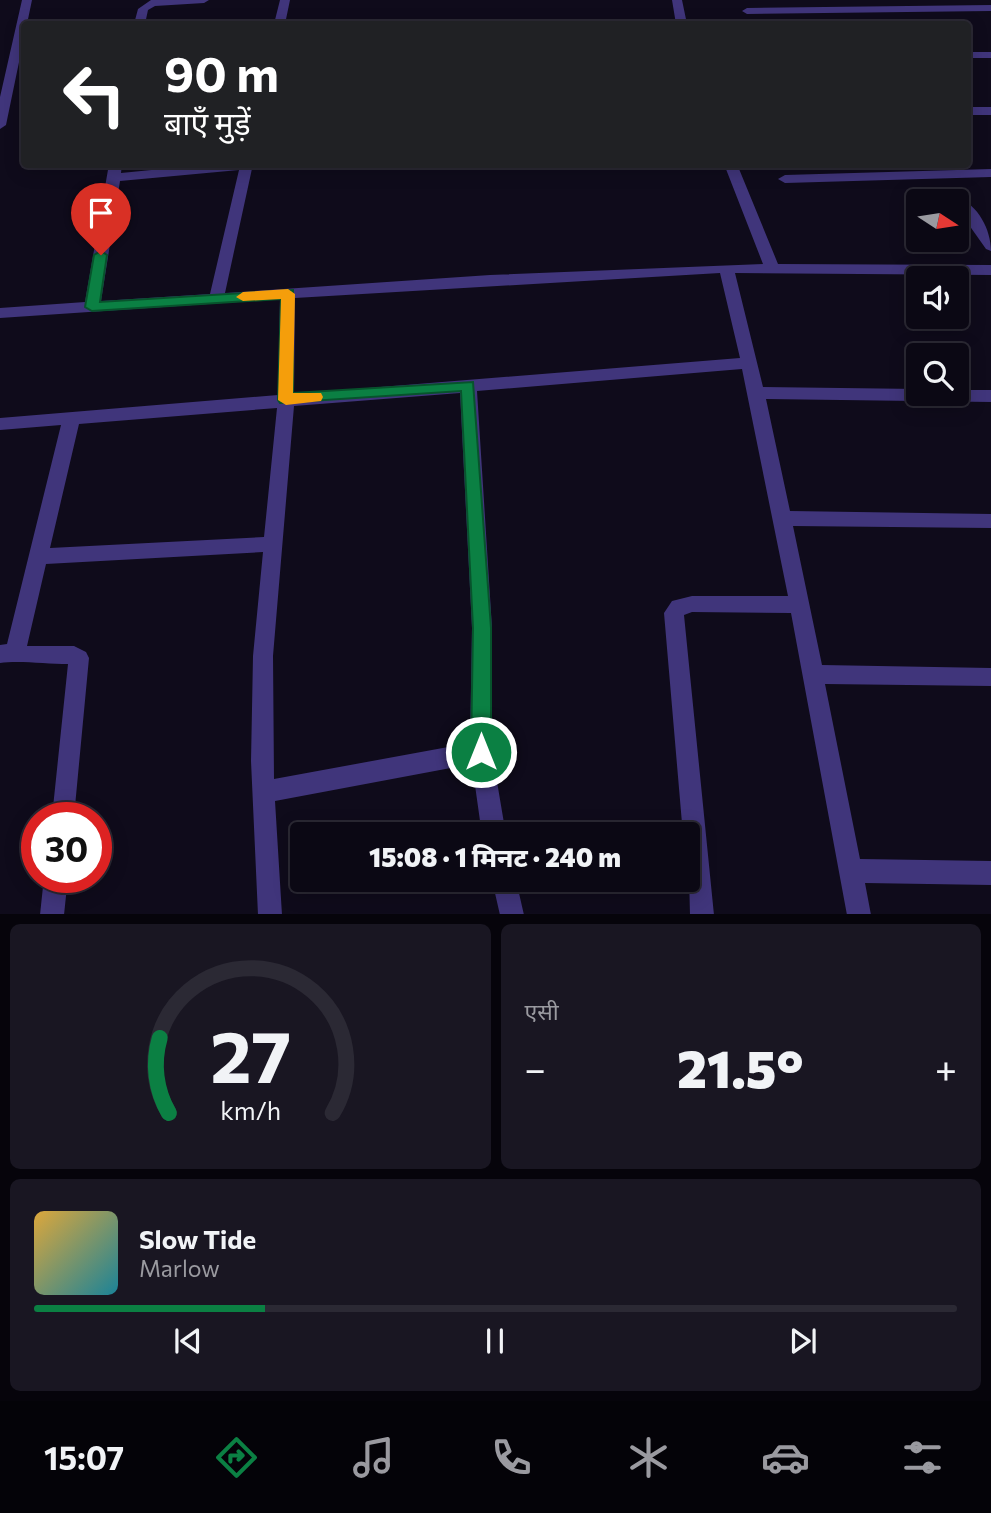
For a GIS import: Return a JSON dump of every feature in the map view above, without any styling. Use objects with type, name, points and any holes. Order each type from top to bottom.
[{"type":"street","points":[[22,21],[27,0]]},
{"type":"street","points":[[141,21],[143,9],[152,3],[204,0]]},
{"type":"street","points":[[281,21],[285,0]]},
{"type":"street","points":[[677,0],[681,21]]},
{"type":"street","points":[[840,4],[850,21]]},
{"type":"street","points":[[747,11],[840,4],[982,5],[991,20]]},
{"type":"street","points":[[0,125],[21,28]]},
{"type":"street","points":[[971,55],[991,55]]},
{"type":"street","points":[[971,111],[991,111]]},
{"type":"street","points":[[92,307],[115,171],[181,168]]},
{"type":"street","points":[[216,299],[246,168]]},
{"type":"street","points":[[732,168],[773,269]]},
{"type":"street","points":[[933,169],[948,189]]},
{"type":"street","points":[[785,179],[933,169],[991,173]]},
{"type":"street","points":[[970,213],[991,246]]},
{"type":"street","points":[[726,268],[751,363],[815,674],[859,914]]},
{"type":"street","points":[[0,313],[726,268],[991,270]]},
{"type":"street","points":[[270,914],[264,792],[263,656],[286,400],[288,294]]},
{"type":"street","points":[[0,424],[751,363]]},
{"type":"street","points":[[468,385],[482,628],[481,752],[492,822]]},
{"type":"street","points":[[757,393],[991,396]]},
{"type":"street","points":[[9,653],[16,646],[72,418]]},
{"type":"street","points":[[782,518],[991,521]]},
{"type":"street","points":[[38,557],[273,544]]},
{"type":"street","points":[[702,914],[674,612],[679,607],[692,604],[800,605]]},
{"type":"street","points":[[9,653],[74,655],[79,658],[65,802]]},
{"type":"street","points":[[815,674],[991,677]]},
{"type":"street","points":[[264,792],[481,752]]},
{"type":"street","points":[[850,871],[991,873]]},
{"type":"street","points":[[507,892],[512,914]]},
{"type":"street","points":[[52,914],[54,893]]},
{"type":"slow traffic","points":[[243,297],[288,294],[286,400],[316,397]]},
{"type":"route","points":[[101,255],[92,307],[288,294],[286,400],[468,385],[482,628],[481,752]]}]
